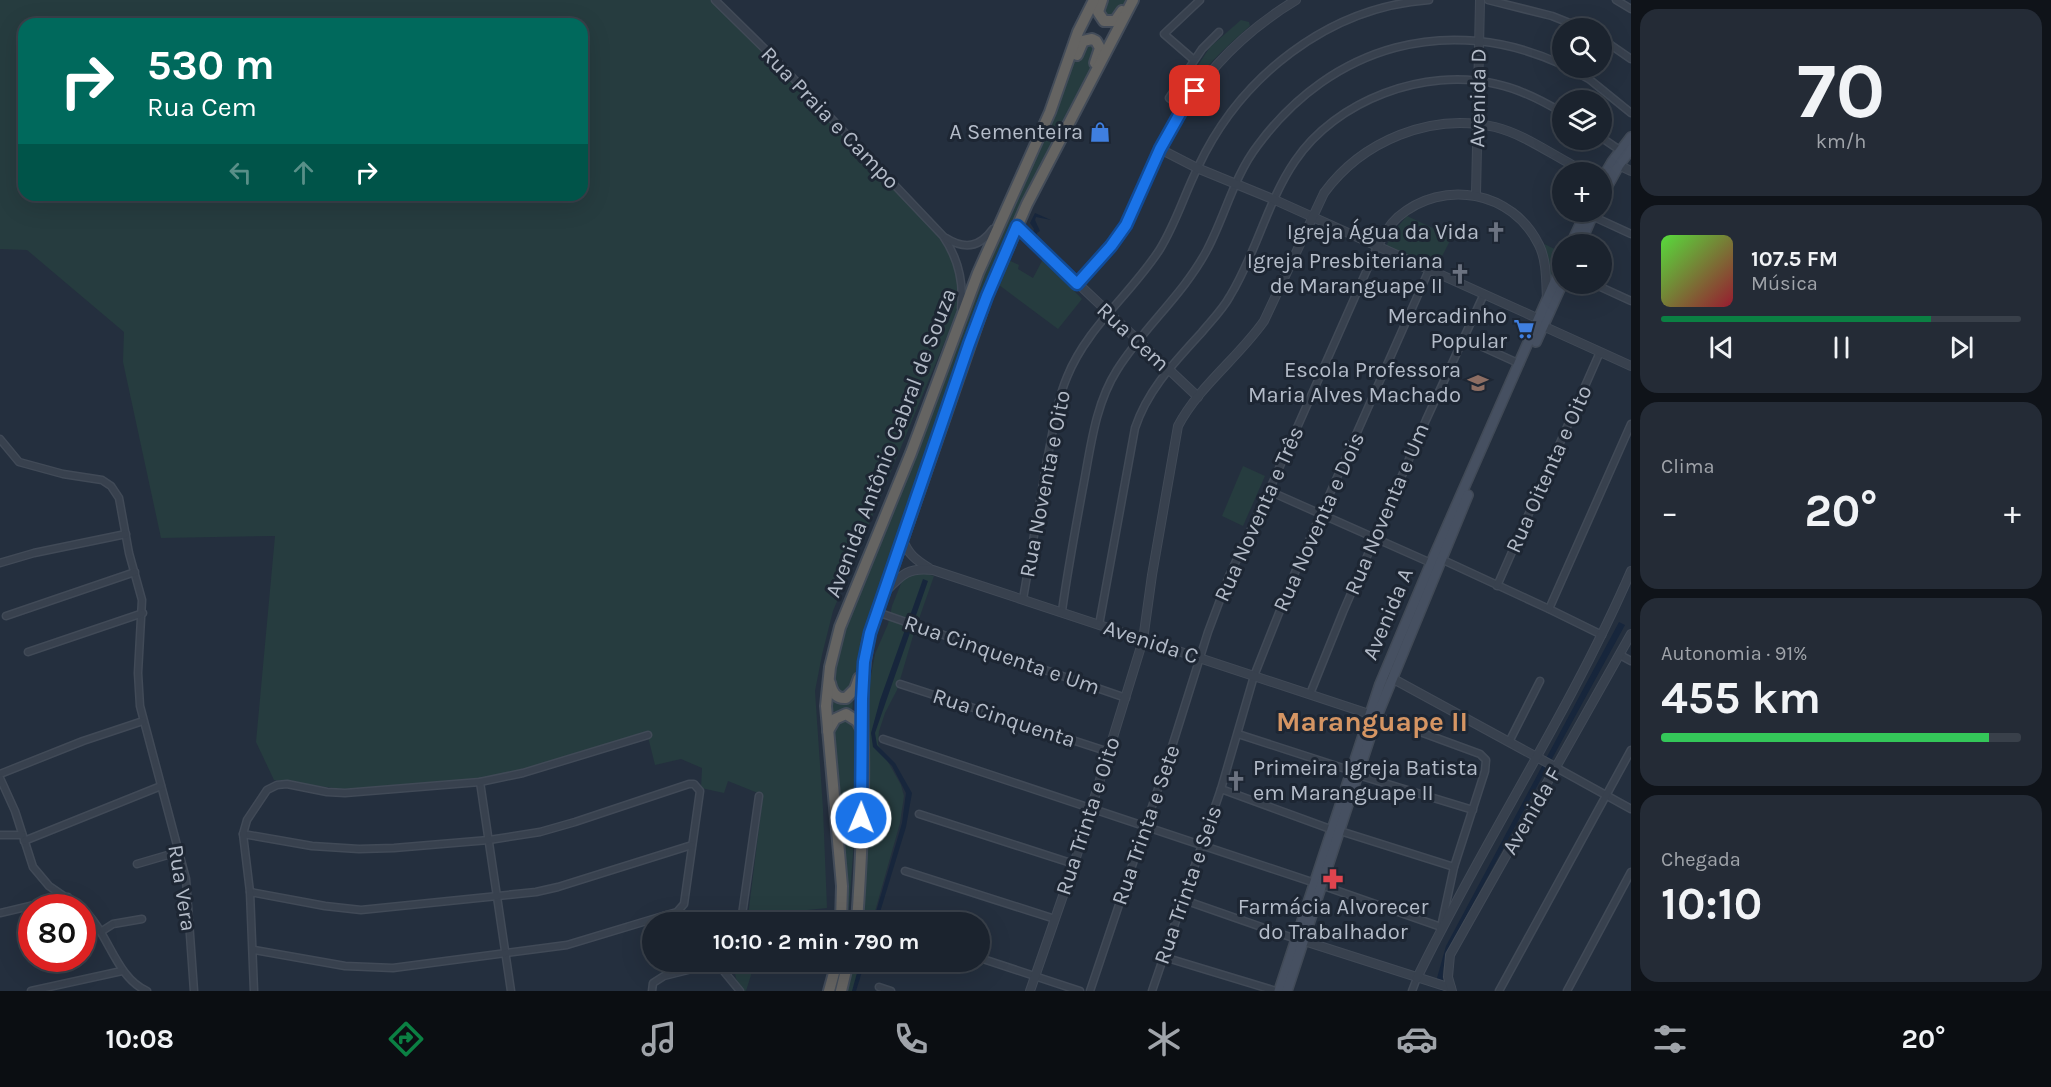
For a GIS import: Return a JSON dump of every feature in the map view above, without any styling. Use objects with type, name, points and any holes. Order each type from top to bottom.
[{"type":"highway","name":"Avenida Antônio Cabral de Souza","points":[[841,912],[842,886],[826,706],[829,676],[840,627],[911,453],[960,321],[1050,112],[1078,32],[1094,0]]},
{"type":"highway","points":[[1102,0],[1098,12],[1100,18],[1110,22],[1115,21],[1120,15],[1128,0]]},
{"type":"highway","name":"Avenida Antônio Cabral de Souza","points":[[858,912],[864,662],[877,612],[987,296],[1017,226],[1134,0]]},
{"type":"highway","points":[[1050,112],[1063,90],[1081,45],[1086,39],[1096,41],[1100,48],[1098,57],[1065,122],[1057,148]]},
{"type":"highway","points":[[829,676],[833,692],[841,698],[846,698],[855,689],[864,662]]},
{"type":"highway","points":[[827,732],[833,721],[846,714],[857,721],[862,730]]},
{"type":"highway","points":[[829,991],[834,972]]},
{"type":"highway","points":[[840,991],[845,972]]},
{"type":"main road","points":[[1612,167],[1626,151],[1631,137]]},
{"type":"main road","points":[[1612,171],[1615,164]]},
{"type":"main road","name":"Avenida A","points":[[1388,676],[1441,559],[1552,291]]},
{"type":"main road","name":"Avenida A","points":[[1287,991],[1300,940],[1373,715],[1431,563],[1520,364],[1556,294]]},
{"type":"main road","name":"Avenida A","points":[[1277,991],[1300,940]]},
{"type":"street","name":"Rua Praia e Campo","points":[[715,0],[774,58],[943,236],[952,250],[959,271],[962,287],[960,321]]},
{"type":"street","points":[[1194,60],[1164,34],[1200,0]]},
{"type":"street","points":[[1077,284],[1111,246],[1126,225],[1160,149],[1183,108],[1208,74],[1229,51],[1256,28],[1296,0]]},
{"type":"street","name":"Rua Noventa e Oito","points":[[1023,599],[1061,393],[1074,362],[1159,250],[1179,212],[1197,168],[1228,115],[1246,92],[1282,59],[1306,42],[1366,12],[1429,0]]},
{"type":"street","name":"Avenida D","points":[[1476,195],[1480,0]]},
{"type":"street","points":[[1488,0],[1557,18]]},
{"type":"street","points":[[1616,0],[1631,9]]},
{"type":"street","points":[[1183,108],[1169,98],[1194,60],[1219,32]]},
{"type":"street","points":[[1062,611],[1097,415],[1104,395],[1116,371],[1191,276],[1219,225],[1236,183],[1257,146],[1288,110],[1309,91],[1337,72],[1360,58],[1383,50],[1444,40],[1480,40],[1524,49],[1552,60]]},
{"type":"street","points":[[1612,46],[1631,59]]},
{"type":"street","points":[[1587,78],[1631,113]]},
{"type":"street","points":[[1100,625],[1135,428],[1147,398],[1229,299],[1240,280],[1286,176],[1311,141],[1334,120],[1359,104],[1407,85],[1434,81],[1479,81],[1497,84],[1525,93],[1552,107]]},
{"type":"street","name":"Rua Trinta e Oito","points":[[1030,991],[1074,864],[1143,640],[1178,426],[1185,412],[1251,339],[1264,321],[1324,194],[1352,161],[1374,147],[1403,134],[1431,126],[1478,124],[1496,127],[1519,135],[1568,162]]},
{"type":"street","points":[[1612,143],[1626,151]]},
{"type":"street","points":[[1160,149],[1197,168],[1275,200],[1484,294],[1631,366]]},
{"type":"street","points":[[1615,164],[1631,171]]},
{"type":"street","name":"Rua Noventa e Três","points":[[1200,659],[1229,576],[1377,247],[1390,225],[1408,210],[1441,195],[1454,193],[1476,195],[1503,205],[1517,215],[1539,244],[1544,261],[1548,301]]},
{"type":"street","name":"Rua Praia e Campo","points":[[943,236],[960,245],[976,245],[983,241],[1003,217]]},
{"type":"street","points":[[1608,222],[1631,234]]},
{"type":"street","name":"Rua Cem","points":[[1017,226],[1198,397]]},
{"type":"street","name":"Rua Noventa e Dois","points":[[1254,676],[1296,570],[1429,270]]},
{"type":"street","points":[[1612,292],[1631,301]]},
{"type":"street","name":"Rua Noventa e Um","points":[[1310,694],[1343,612],[1484,294]]},
{"type":"street","points":[[1463,338],[1520,364]]},
{"type":"street","name":"Rua Oitenta e Oito","points":[[1497,586],[1600,352]]},
{"type":"street","points":[[1549,609],[1631,424]]},
{"type":"street","name":"Rua Vera","points":[[0,439],[18,462],[63,474],[94,478],[111,486],[120,498],[142,600],[138,673],[143,721],[186,879],[194,991]]},
{"type":"street","points":[[1269,491],[1431,563],[1441,559],[1602,635]]},
{"type":"street","points":[[0,563],[34,553],[126,534]]},
{"type":"street","points":[[903,540],[915,560],[933,570]]},
{"type":"street","points":[[885,592],[897,579],[912,569],[933,570]]},
{"type":"street","name":"Avenida C","points":[[933,570],[1373,715]]},
{"type":"street","points":[[1412,991],[1441,927],[1539,758],[1602,635],[1631,571]]},
{"type":"street","points":[[6,616],[135,572]]},
{"type":"street","name":"Rua Cinquenta e Um","points":[[877,612],[1126,698]]},
{"type":"street","points":[[28,652],[143,613]]},
{"type":"street","name":"Avenida F","points":[[1450,989],[1448,966],[1450,955],[1631,634]]},
{"type":"street","points":[[1620,655],[1631,661]]},
{"type":"street","name":"Rua Trinta e Sete","points":[[1090,991],[1146,828],[1200,659]]},
{"type":"street","name":"Rua Trinta e Seis","points":[[1152,991],[1221,789],[1254,676]]},
{"type":"street","points":[[1388,676],[1631,809]]},
{"type":"street","points":[[1509,742],[1540,681]]},
{"type":"street","name":"Rua Cinquenta","points":[[900,684],[1108,752]]},
{"type":"street","points":[[1373,715],[1480,754],[1486,763],[1454,867],[1441,927]]},
{"type":"street","points":[[63,894],[49,886],[33,867],[15,811],[0,776],[83,741],[143,721]]},
{"type":"street","points":[[1238,734],[1473,810]]},
{"type":"street","points":[[254,991],[250,892],[243,834],[247,820],[267,790],[277,785],[287,784],[345,793],[480,782],[523,773],[648,735]]},
{"type":"street","points":[[883,739],[1146,828],[1203,844],[1441,927]]},
{"type":"street","points":[[1498,991],[1631,750]]},
{"type":"street","points":[[480,782],[510,991]]},
{"type":"street","points":[[243,834],[312,846],[359,849],[394,848],[489,840],[540,832],[689,784],[697,787],[700,798],[685,897],[677,912],[567,945],[393,968],[345,966],[254,950]]},
{"type":"street","points":[[0,835],[23,838],[161,786]]},
{"type":"street","points":[[1221,789],[1336,831],[1454,867]]},
{"type":"street","points":[[742,912],[759,796]]},
{"type":"street","points":[[919,814],[1074,864]]},
{"type":"street","points":[[250,892],[325,906],[378,910],[558,887],[693,846]]},
{"type":"street","points":[[137,864],[178,852]]},
{"type":"street","points":[[905,871],[1054,919]]},
{"type":"street","points":[[1567,991],[1631,872]]},
{"type":"street","points":[[1184,900],[1450,989]]},
{"type":"street","points":[[0,913],[18,909]]},
{"type":"street","points":[[102,931],[121,921],[142,919]]},
{"type":"street","points":[[96,924],[102,931],[122,971],[147,991]]},
{"type":"street","points":[[1164,957],[1277,991]]},
{"type":"street","points":[[990,961],[1080,991]]},
{"type":"street","points":[[31,991],[59,988],[122,971]]},
{"type":"street","points":[[652,991],[653,983],[664,976],[679,972]]},
{"type":"street","points":[[726,972],[740,991]]},
{"type":"street","points":[[879,987],[891,991]]},
{"type":"green space","points":[[0,0],[712,0],[941,235],[958,270],[960,305],[833,611],[822,655],[815,691],[827,908],[788,912],[748,912],[763,795],[728,781],[724,793],[701,788],[702,768],[681,759],[655,765],[648,737],[480,784],[341,789],[274,780],[256,742],[275,536],[161,538],[123,362],[124,332],[27,250],[0,249]]},
{"type":"green space","points":[[1103,0],[1129,0],[1114,21],[1103,20]]},
{"type":"green space","points":[[1241,20],[1249,22],[1250,26],[1214,59],[1181,99],[1178,96],[1210,47]]},
{"type":"green space","points":[[1083,40],[1101,45],[1091,74],[1004,258],[1019,265],[1018,269],[1033,278],[1043,259],[1082,299],[1058,329],[995,282],[862,646],[855,684],[850,693],[836,694],[831,667],[841,627],[979,273]]},
{"type":"green space","points":[[1407,216],[1452,237],[1437,266],[1386,246],[1395,230]]},
{"type":"green space","points":[[1540,242],[1552,248],[1552,289],[1548,299]]},
{"type":"green space","points":[[1243,466],[1265,476],[1243,526],[1222,516]]},
{"type":"green space","points":[[912,573],[934,576],[897,690],[879,731],[878,744],[901,785],[904,796],[900,823],[875,912],[859,912],[869,686],[875,654],[902,581]]},
{"type":"green space","points":[[853,700],[852,716],[840,711],[831,711],[827,701],[841,704]]},
{"type":"green space","points":[[839,717],[856,724],[861,746],[849,912],[842,912],[832,725]]},
{"type":"green space","points":[[735,972],[752,972],[746,991],[743,991]]},
{"type":"green space","points":[[848,972],[858,972],[853,991],[843,991]]},
{"type":"water","points":[[1035,213],[1051,220],[1036,217],[1040,231],[1037,233],[1037,240],[1077,273],[1074,275],[1032,236],[1034,229],[1030,223]]},
{"type":"water","points":[[923,579],[928,581],[875,733],[877,745],[895,763],[912,793],[906,827],[880,912],[876,912],[902,823],[906,793],[892,766],[873,747],[871,733],[880,700]]},
{"type":"water","points":[[1619,622],[1625,625],[1450,947],[1443,968],[1445,991],[1441,991],[1437,978],[1446,946]]},
{"type":"water","points":[[857,972],[862,972],[856,991],[852,991]]},
{"type":"place","name":"A Sementeira","points":[[1100,132]]},
{"type":"place","name":"Igreja Água da Vida","points":[[1496,232]]},
{"type":"place","name":"Igreja Presbiteriana de Maranguape II","points":[[1460,274]]},
{"type":"place","name":"Mercadinho Popular","points":[[1524,329]]},
{"type":"place","name":"Escola Professora Maria Alves Machado","points":[[1478,383]]},
{"type":"place","name":"Primeira Igreja Batista em Maranguape II","points":[[1236,781]]},
{"type":"place","name":"Farmácia Alvorecer do Trabalhador","points":[[1333,879]]},
{"type":"district","name":"Maranguape II","points":[[1372,721]]},
{"type":"route","points":[[861,818],[862,699],[864,662],[870,633],[969,344],[1017,226],[1077,284],[1111,246],[1126,225],[1160,149],[1195,91]]}]
